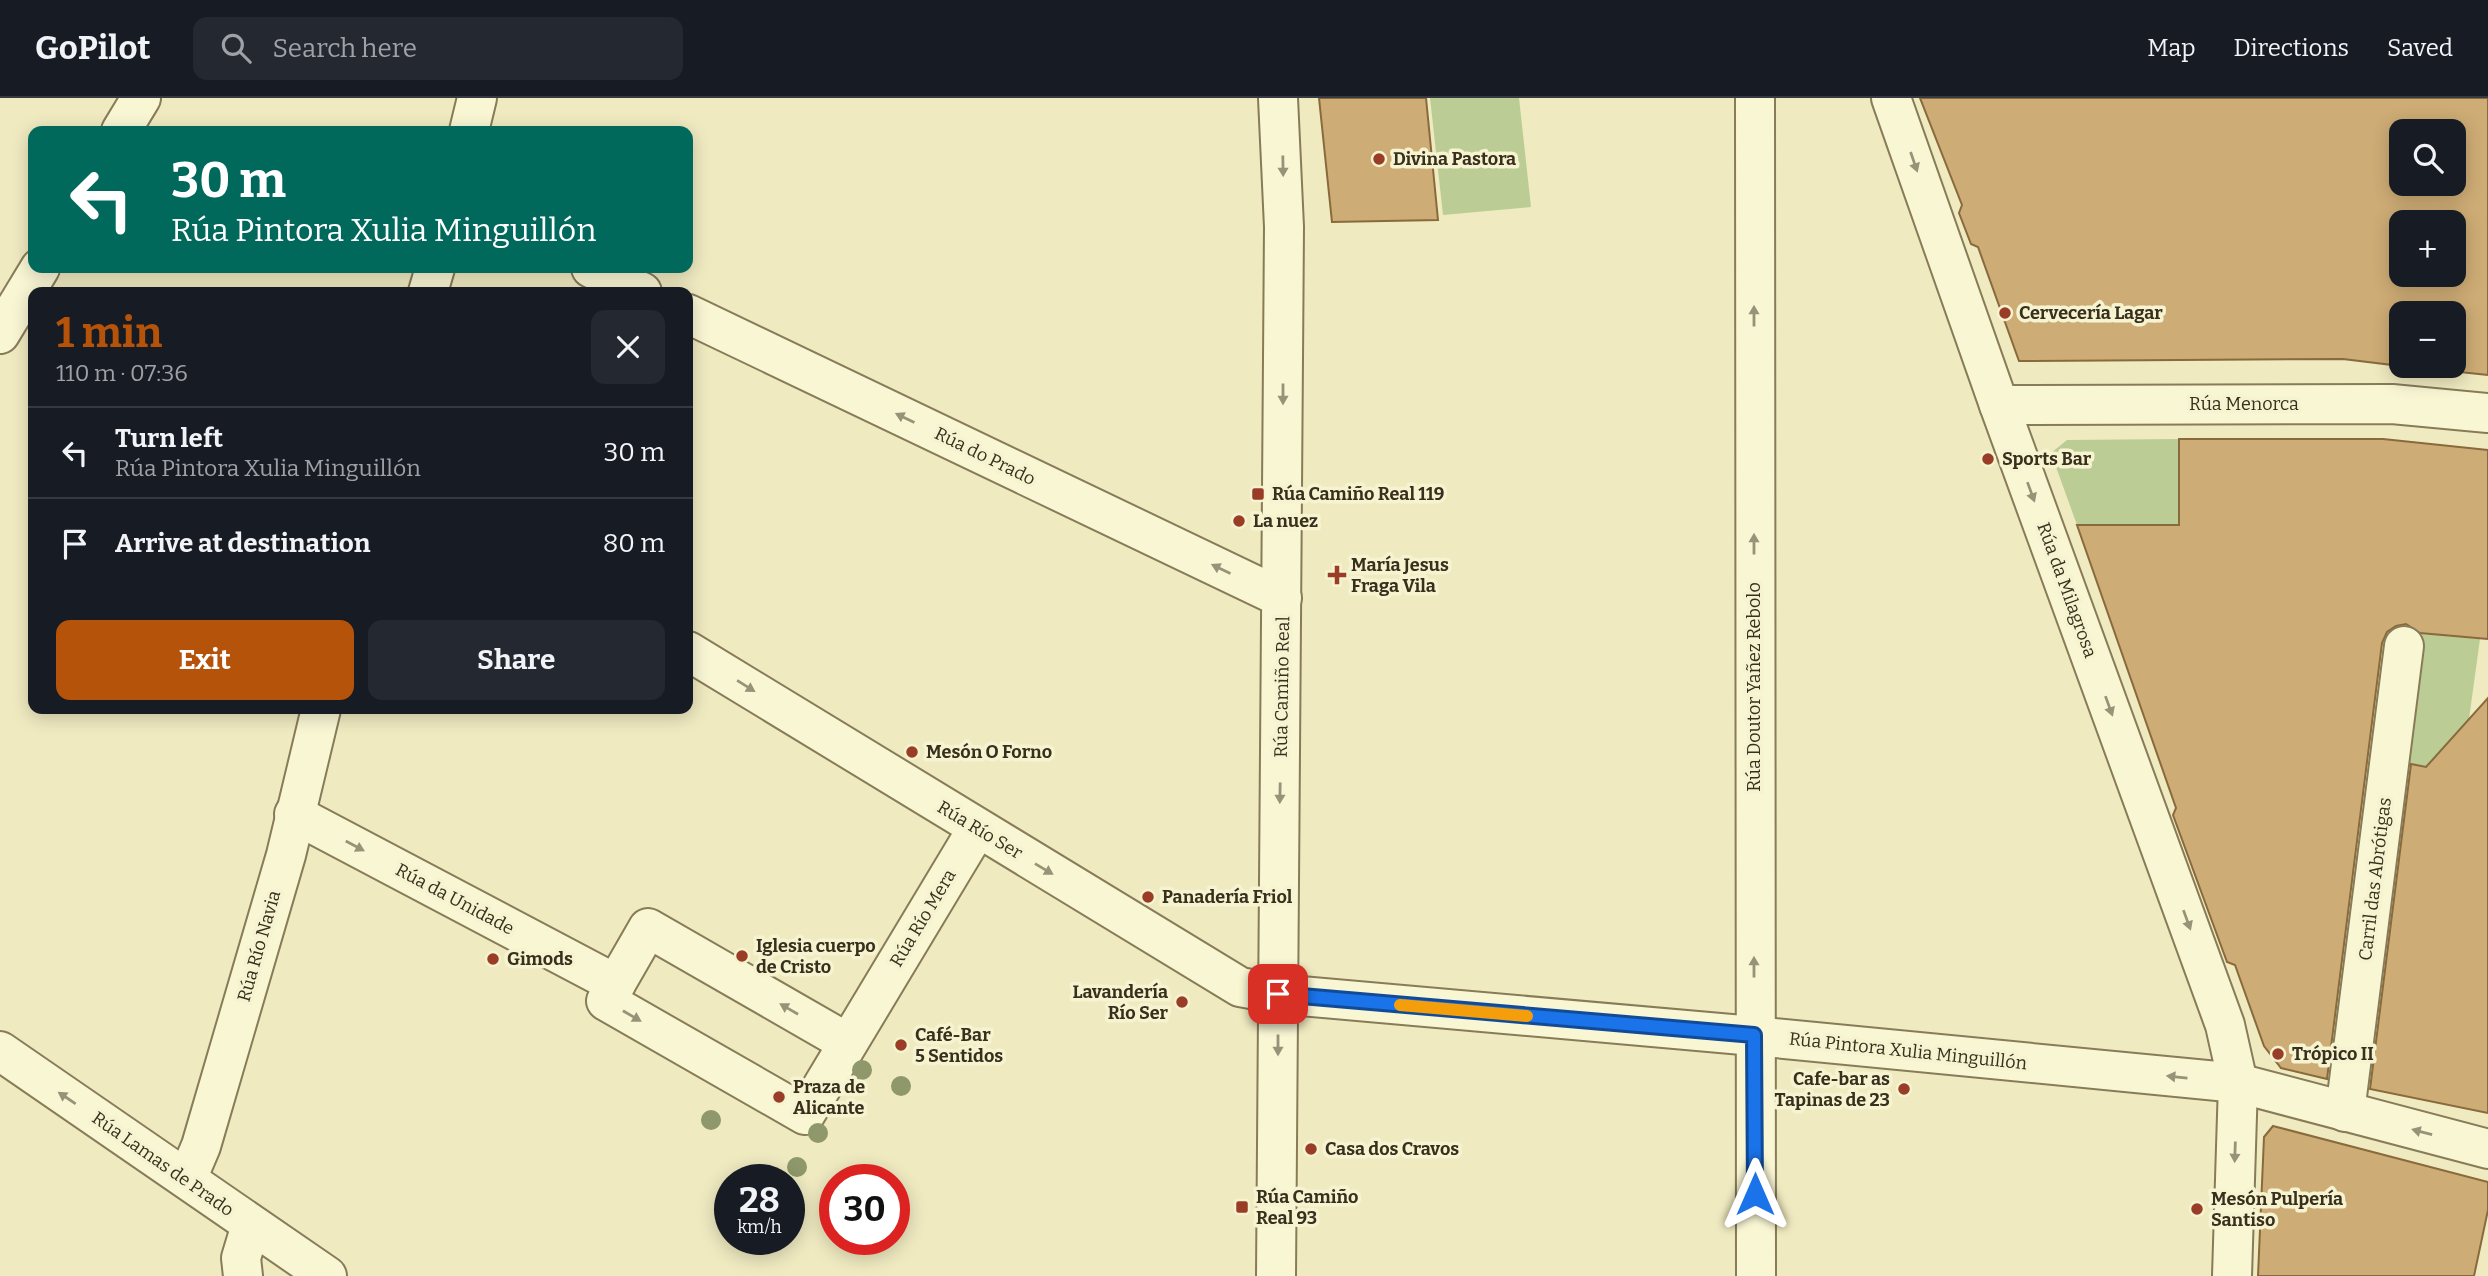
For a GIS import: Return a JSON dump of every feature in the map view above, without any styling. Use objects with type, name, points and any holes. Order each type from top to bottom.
[{"type":"street","points":[[124,126],[141,98]]},
{"type":"street","points":[[470,126],[477,98]]},
{"type":"street","name":"Rúa Camiño Real","points":[[1276,1276],[1284,227],[1278,98]]},
{"type":"street","name":"Rúa Doutor Yañez Rebolo","points":[[1755,98],[1756,1276]]},
{"type":"street","name":"Rúa da Milagrosa","points":[[1891,98],[1999,405],[2225,1025],[2238,1083],[2232,1276]]},
{"type":"street","points":[[602,273],[631,287]]},
{"type":"street","points":[[0,334],[28,288]]},
{"type":"street","name":"Rúa do Prado","points":[[693,316],[1282,598]]},
{"type":"street","name":"Rúa Menorca","points":[[1999,405],[2392,404],[2488,413]]},
{"type":"street","name":"Carril das Abrótigas","points":[[2345,1112],[2404,646]]},
{"type":"street","name":"Rúa Río Ser","points":[[693,654],[1240,987],[1278,994]]},
{"type":"street","name":"Rúa Río Navia","points":[[187,1180],[201,1146],[286,855],[320,714]]},
{"type":"street","name":"Rúa da Unidade","points":[[295,814],[616,984]]},
{"type":"street","name":"Rúa Río Mera","points":[[848,1043],[977,828]]},
{"type":"street","points":[[648,928],[848,1043],[805,1115],[606,1001],[648,928]]},
{"type":"street","name":"Rúa Pintora Xulia Minguillón","points":[[1278,994],[1754,1035],[2238,1083],[2488,1149]]},
{"type":"street","name":"Rúa Lamas de Prado","points":[[0,1051],[327,1276]]},
{"type":"street","points":[[243,1276],[241,1258],[251,1225]]},
{"type":"green space","points":[[1430,98],[1519,98],[1531,207],[1443,215]]},
{"type":"green space","points":[[2179,439],[2179,525],[2077,525],[2051,453],[2067,440]]},
{"type":"green space","points":[[2418,632],[2480,639],[2469,719],[2430,767],[2400,763]]},
{"type":"building","name":"Divina Pastora","points":[[1319,98],[1426,98],[1438,220],[1332,222]]},
{"type":"building","points":[[1920,98],[2488,98],[2488,375],[2466,373],[2466,301],[2389,301],[2389,365],[2343,359],[2019,361],[1978,247],[1971,244],[1959,213],[1962,205]]},
{"type":"building","points":[[2179,439],[2383,439],[2488,450],[2488,639],[2420,633],[2406,624],[2387,632],[2382,643],[2327,1079],[2281,1068],[2264,1046],[2235,965],[2227,962],[2173,815],[2176,808],[2077,525],[2179,525]]},
{"type":"building","points":[[2488,698],[2488,1113],[2370,1089],[2411,764],[2426,767]]},
{"type":"building","points":[[2273,1126],[2488,1182],[2488,1210],[2474,1276],[2258,1276],[2264,1137]]},
{"type":"slow traffic","points":[[1400,1005],[1527,1016]]},
{"type":"place","name":"Divina Pastora","points":[[1379,159]]},
{"type":"place","name":"Cervecería Lagar","points":[[2005,313]]},
{"type":"place","name":"Sports Bar","points":[[1988,459]]},
{"type":"place","name":"Rúa Camiño Real 119","points":[[1258,494]]},
{"type":"place","name":"La nuez","points":[[1239,521]]},
{"type":"place","name":"María Jesus Fraga Vila","points":[[1337,575]]},
{"type":"place","name":"Mesón O Forno","points":[[912,752]]},
{"type":"place","name":"Panadería Friol","points":[[1148,897]]},
{"type":"place","name":"Iglesia cuerpo de Cristo","points":[[742,956]]},
{"type":"place","name":"Gimods","points":[[493,959]]},
{"type":"place","name":"Lavandería Río Ser","points":[[1182,1002]]},
{"type":"place","name":"Café-Bar 5 Sentidos","points":[[901,1045]]},
{"type":"place","name":"Trópico II","points":[[2278,1054]]},
{"type":"place","name":"Cafe-bar as Tapinas de 23","points":[[1904,1089]]},
{"type":"place","name":"Praza de Alicante","points":[[779,1097]]},
{"type":"place","name":"Casa dos Cravos","points":[[1311,1149]]},
{"type":"place","name":"Rúa Camiño Real 93","points":[[1242,1207]]},
{"type":"place","name":"Mesón Pulpería Santiso","points":[[2197,1209]]},
{"type":"route","points":[[1278,994],[1754,1035],[1755,1194]]}]
